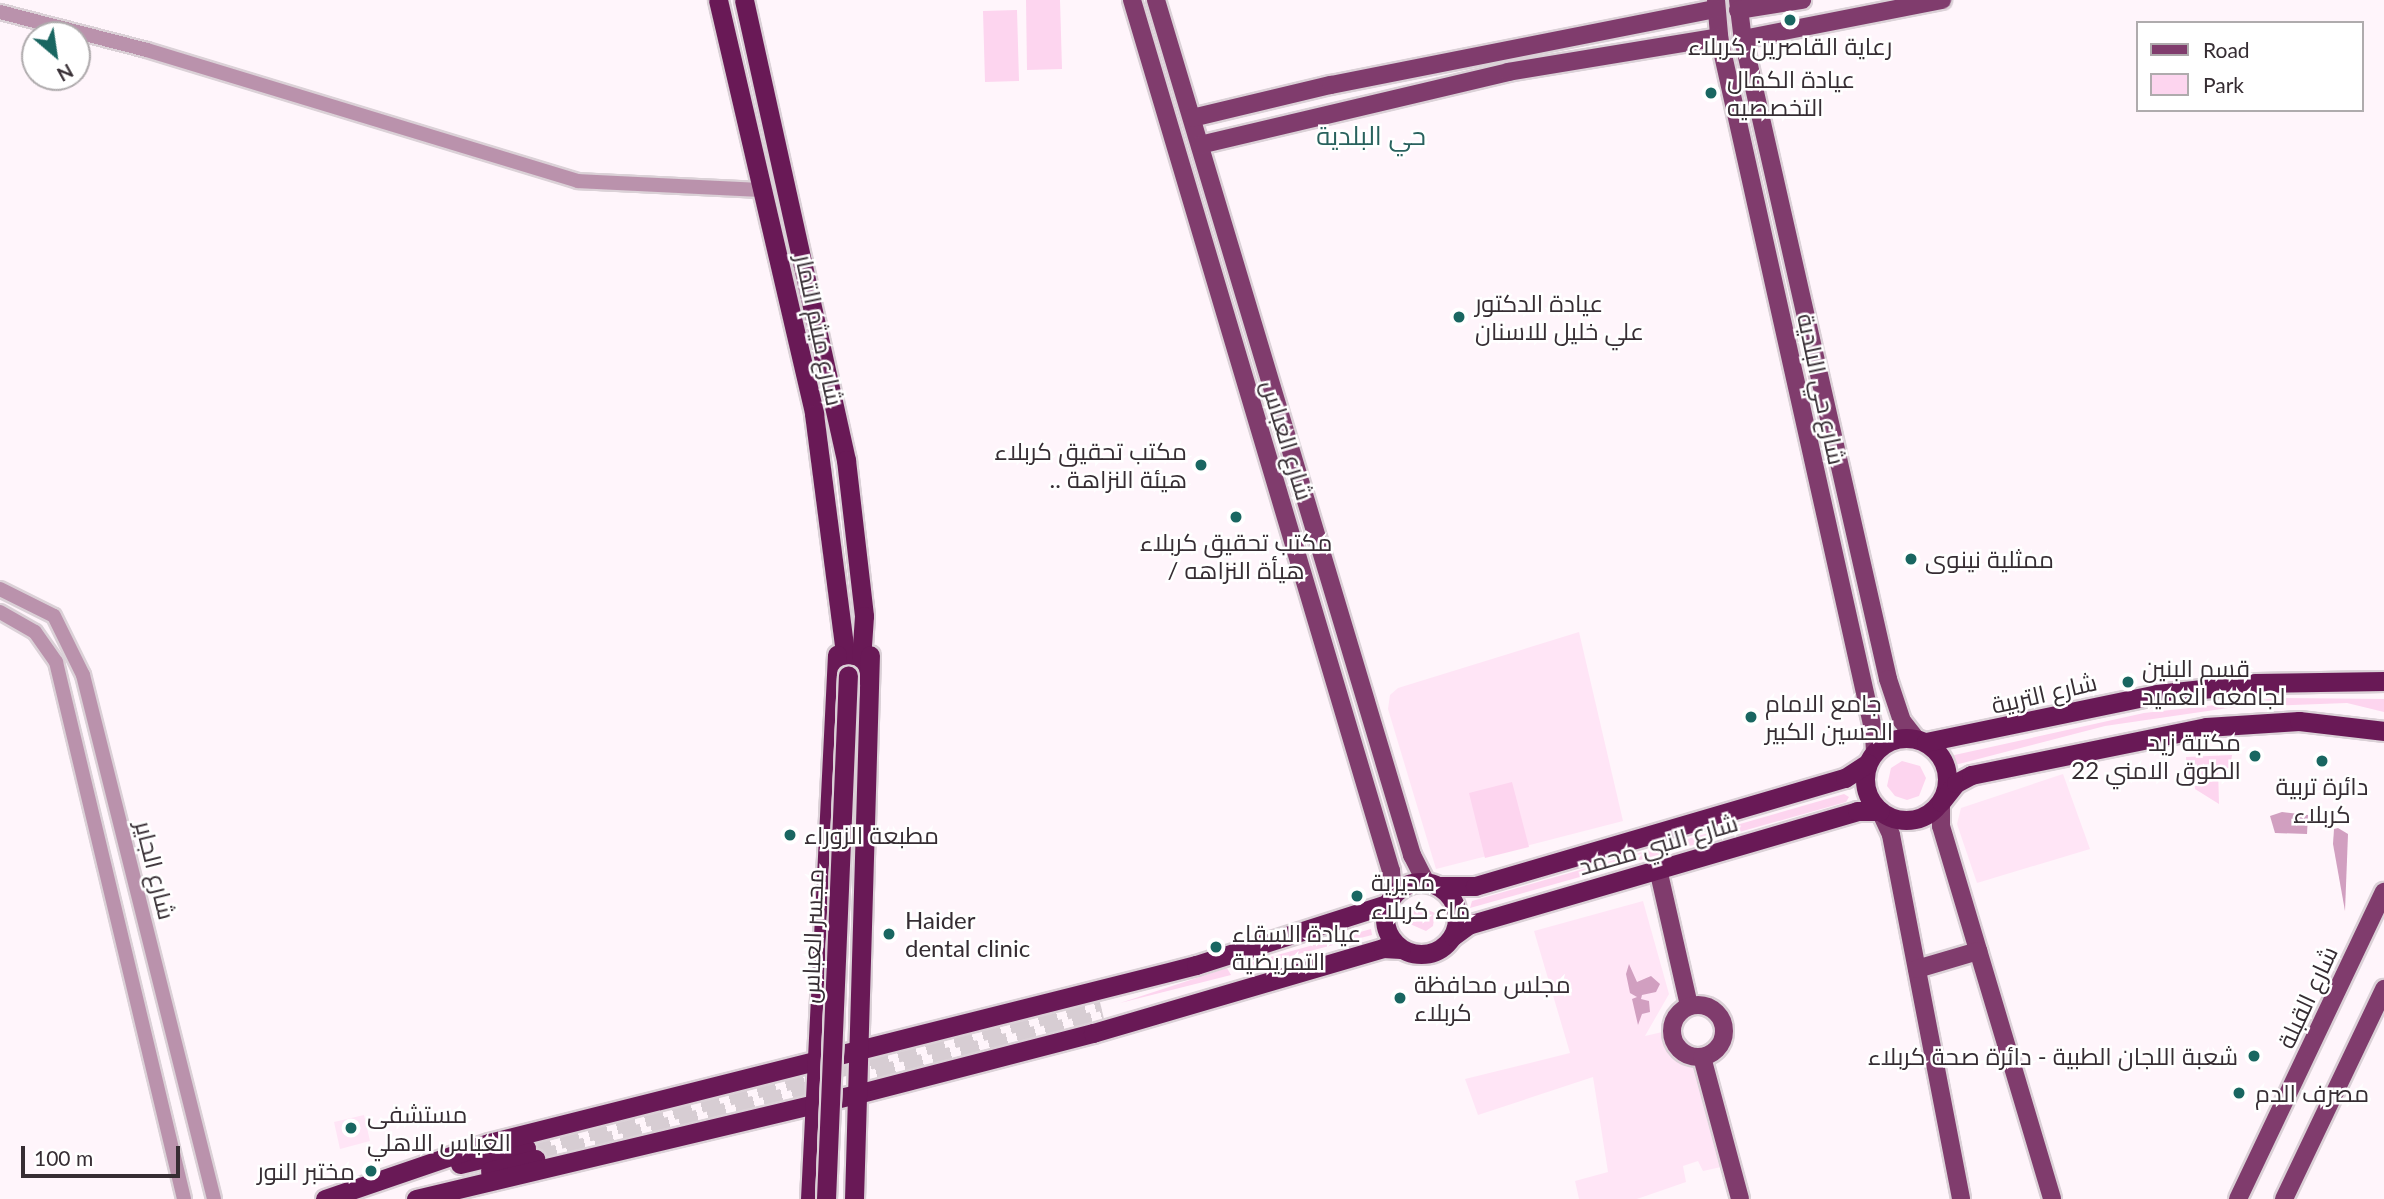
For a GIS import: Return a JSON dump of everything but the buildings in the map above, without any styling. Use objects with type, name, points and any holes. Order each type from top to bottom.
[{"type":"highway","name":"شارع ميثم التمار","points":[[718,0],[814,414],[839,617],[854,675]]},
{"type":"highway","name":"شارع ميثم التمار","points":[[744,0],[838,413],[864,616],[854,675]]},
{"type":"highway","points":[[854,1199],[872,676],[864,616]]},
{"type":"highway","points":[[810,1199],[839,617]]},
{"type":"highway","name":"مجسر العباس","points":[[826,1199],[854,675]]},
{"type":"highway","name":"مجسر العباس","points":[[837,1199],[854,675]]},
{"type":"highway","name":"شارع التربية","points":[[1921,740],[2157,694],[2256,683],[2384,681]]},
{"type":"highway","points":[[1941,802],[1946,768],[1921,740],[1896,738],[1871,758],[1866,789],[1880,811],[1906,820],[1931,812],[1941,802],[1956,783],[1971,775],[2181,731],[2299,721],[2384,731]]},
{"type":"highway","name":"شارع النبي محمد","points":[[1432,884],[1475,886],[1845,778],[1871,758]]},
{"type":"highway","name":"شارع النبي محمد","points":[[1453,936],[1468,925],[1658,869],[1857,811],[1880,811]]},
{"type":"highway","points":[[325,1199],[489,1143],[859,1047],[1254,949],[1390,900],[1411,883],[1432,884],[1457,908],[1453,936],[1432,953],[1384,948],[1204,998],[1093,1033],[902,1083],[415,1199]]},
{"type":"highway","points":[[1390,900],[1387,932],[1401,948]]},
{"type":"highway","points":[[1254,949],[1247,967],[1258,983]]},
{"type":"highway","points":[[1222,958],[1235,972],[1233,990]]},
{"type":"highway","points":[[1196,965],[1102,1009],[1204,998]]},
{"type":"highway","points":[[860,1023],[870,1036],[891,1039]]},
{"type":"highway","points":[[783,1067],[809,1049],[818,1026]]},
{"type":"highway","points":[[856,1138],[866,1110],[902,1083]]},
{"type":"highway","points":[[778,1114],[803,1123],[813,1145]]},
{"type":"highway","points":[[407,1172],[533,1153],[415,1199]]},
{"type":"main road","name":"شارع العباس","points":[[1132,0],[1391,871],[1390,900]]},
{"type":"main road","name":"شارع العباس","points":[[1156,0],[1412,855],[1432,884]]},
{"type":"main road","points":[[1738,5],[1802,0]]},
{"type":"main road","points":[[1742,39],[1942,0]]},
{"type":"main road","points":[[1192,118],[1331,85],[1716,4]]},
{"type":"main road","name":"شارع حي البلدية","points":[[1716,4],[1719,37],[1863,685],[1871,758]]},
{"type":"main road","name":"شارع حي البلدية","points":[[1738,5],[1742,39],[1888,679],[1899,714],[1921,740]]},
{"type":"main road","points":[[1200,145],[1508,72],[1719,37]]},
{"type":"main road","points":[[1863,685],[1874,689],[1888,679]]},
{"type":"main road","points":[[1941,802],[1939,820],[2052,1199]]},
{"type":"main road","points":[[1880,811],[1890,829],[1961,1199]]},
{"type":"main road","points":[[1658,869],[1689,1006]]},
{"type":"main road","name":"شارع القبلة","points":[[2238,1199],[2384,892]]},
{"type":"main road","points":[[1917,969],[1978,951]]},
{"type":"main road","points":[[2284,1199],[2384,989]]},
{"type":"main road","points":[[1689,1006],[1710,1008],[1723,1026],[1720,1046],[1702,1057],[1680,1051],[1672,1038],[1672,1023],[1689,1006]]},
{"type":"main road","points":[[1702,1057],[1740,1199]]},
{"type":"street","points":[[0,12],[147,50],[578,181],[764,190]]},
{"type":"street","name":"شارع الجاير","points":[[0,589],[54,616],[75,652],[144,914],[214,1199]]},
{"type":"street","name":"شارع الجاير","points":[[0,612],[35,632],[56,662],[184,1199]]},
{"type":"street","points":[[117,917],[144,914]]},
{"type":"shaded area","points":[[1579,632],[1623,821],[1436,869],[1388,709],[1390,695],[1398,688]]},
{"type":"shaded area","points":[[2063,774],[2090,849],[1977,883],[1957,824],[1961,808]]},
{"type":"shaded area","points":[[2282,812],[2308,815],[2307,834],[2275,833],[2270,816]]},
{"type":"shaded area","points":[[2338,828],[2348,834],[2345,911],[2333,844],[2334,829]]},
{"type":"shaded area","points":[[1643,901],[1669,994],[1645,1036],[1671,1030],[1675,1045],[1694,1057],[1730,1165],[1703,1171],[1698,1161],[1683,1166],[1686,1182],[1637,1199],[1579,1199],[1575,1181],[1608,1172],[1593,1077],[1478,1115],[1465,1079],[1570,1053],[1534,931]]},
{"type":"shaded area","points":[[1629,964],[1637,982],[1651,976],[1660,984],[1656,992],[1642,995],[1641,999],[1649,1001],[1650,1012],[1642,1014],[1638,1025],[1632,999],[1637,997],[1630,993],[1626,974]]},
{"type":"shaded area","points":[[364,1115],[370,1141],[340,1149],[334,1122]]},
{"type":"green space","points":[[1026,0],[1060,0],[1062,69],[1027,70]]},
{"type":"green space","points":[[1017,10],[1019,81],[985,82],[983,11]]},
{"type":"green space","points":[[2278,698],[2384,699],[2384,712],[2347,703],[2235,707],[2105,726],[1955,765],[1950,756],[2144,713]]},
{"type":"green space","points":[[2232,755],[2230,768],[2218,768],[2219,804],[2195,789],[2194,776],[2187,776],[2186,757]]},
{"type":"green space","points":[[1902,761],[1920,766],[1926,778],[1919,796],[1907,800],[1895,796],[1887,786],[1891,768]]},
{"type":"green space","points":[[1512,782],[1529,847],[1485,858],[1469,793]]},
{"type":"green space","points":[[1844,794],[1849,797],[1846,802],[1470,908],[1472,901]]},
{"type":"green space","points":[[1419,906],[1435,913],[1433,926],[1426,931],[1410,924],[1412,911]]},
{"type":"green space","points":[[1371,929],[1372,935],[1251,966],[1252,962]]},
{"type":"green space","points":[[1227,968],[1231,975],[1120,1003]]},
{"type":"tunnel","points":[[532,1146],[1100,1001]]},
{"type":"tunnel","points":[[539,1158],[1104,1018]]},
{"type":"place","name":"رعاية القاصرين كربلاء","points":[[1790,20]]},
{"type":"place","name":"عيادة الكمال التخصصيه","points":[[1711,93]]},
{"type":"place","name":"عيادة الدكتور علي خليل للاسنان","points":[[1459,317]]},
{"type":"place","name":"مكتب تحقيق كربلاء .. هيئة النزاهة","points":[[1201,465]]},
{"type":"place","name":"مكتب تحقيق كربلاء / هيأة النزاهه","points":[[1236,517]]},
{"type":"place","name":"ممثلية نينوى","points":[[1911,559]]},
{"type":"place","name":"قسم البنين لجامعه العميد","points":[[2128,682]]},
{"type":"place","name":"جامع الامام الحسين الكبير","points":[[1751,717]]},
{"type":"place","name":"مكتبة زيد الطوق الامني 22","points":[[2255,756]]},
{"type":"place","name":"دائرة تربية كربلاء","points":[[2322,761]]},
{"type":"place","name":"مطبعة الزوراء","points":[[790,835]]},
{"type":"place","name":"مديرية ماء كربلاء","points":[[1357,896]]},
{"type":"place","name":"Haider dental clinic","points":[[889,934]]},
{"type":"place","name":"عيادة السقاء التمريضية","points":[[1216,947]]},
{"type":"place","name":"مجلس محافظة كربلاء","points":[[1400,998]]},
{"type":"place","name":"شعبة اللجان الطبية - دائرة صحة كربلاء","points":[[2254,1056]]},
{"type":"place","name":"مصرف الدم","points":[[2239,1093]]},
{"type":"place","name":"مستشفى العباس الاهلي","points":[[351,1128]]},
{"type":"place","name":"مختبر النور","points":[[371,1171]]},
{"type":"district","name":"حي البلدية","points":[[1371,136]]}]
